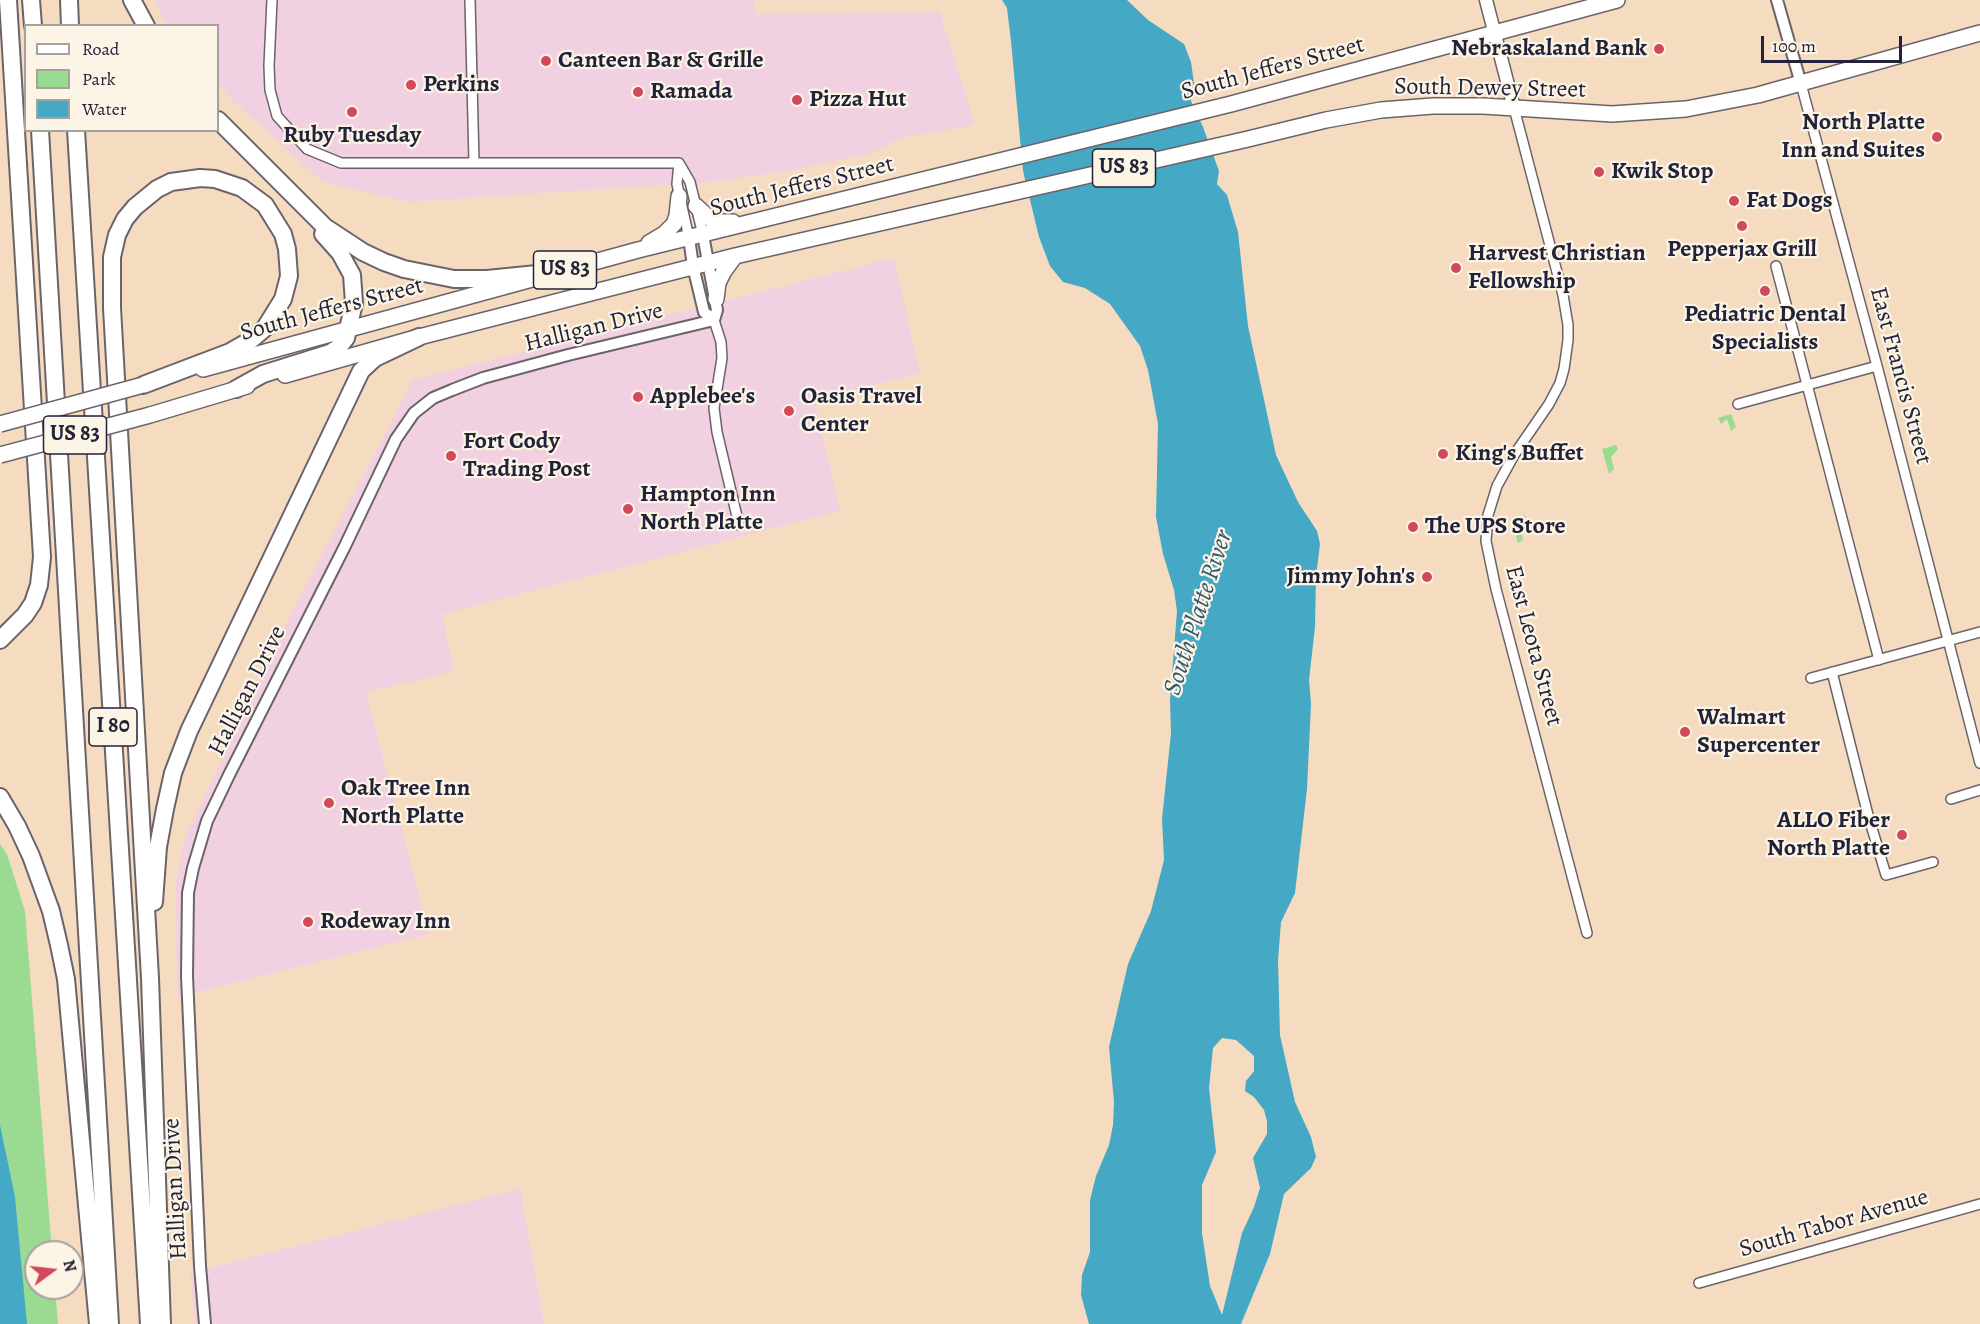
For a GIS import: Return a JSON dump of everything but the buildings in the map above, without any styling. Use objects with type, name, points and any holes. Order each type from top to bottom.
[{"type":"highway","points":[[0,640],[25,615],[33,603],[39,585],[42,557],[8,0]]},
{"type":"highway","points":[[31,0],[33,24]]},
{"type":"highway","points":[[69,0],[70,24]]},
{"type":"highway","points":[[132,0],[145,24]]},
{"type":"highway","name":"South Jeffers Street","points":[[0,424],[638,250],[1231,104],[1610,1]]},
{"type":"highway","name":"South Dewey Street","points":[[999,196],[1248,140],[1326,120],[1381,110],[1432,106],[1612,114],[1650,113],[1730,102],[1980,33]]},
{"type":"highway","points":[[219,121],[277,188],[330,241],[345,260],[352,275],[354,292],[350,328],[346,339],[338,348],[263,374],[236,389]]},
{"type":"highway","name":"I 80","points":[[40,132],[110,1324]]},
{"type":"highway","name":"I 80","points":[[76,132],[149,1324]]},
{"type":"highway","points":[[242,146],[325,227],[363,252],[384,262],[404,269],[454,279],[487,279],[557,272]]},
{"type":"highway","points":[[142,385],[230,352],[251,340],[265,328],[283,300],[290,276],[288,249],[283,234],[265,205],[242,188],[215,179],[200,178],[171,182],[157,189],[135,207],[125,219],[117,235],[112,257],[112,320],[150,978],[162,1324]]},
{"type":"highway","points":[[638,250],[658,239],[674,224],[679,196]]},
{"type":"highway","name":"South Jeffers Street","points":[[0,455],[150,415],[419,337],[735,256],[999,196]]},
{"type":"highway","points":[[696,207],[717,222],[754,222]]},
{"type":"highway","points":[[716,299],[718,283],[735,256]]},
{"type":"highway","points":[[150,978],[158,847],[173,773],[189,731],[361,371],[375,358],[419,337]]},
{"type":"highway","points":[[0,797],[17,826],[40,880],[51,911],[64,968],[98,1324]]},
{"type":"main road","name":"East Leota Street","points":[[1486,0],[1514,108]]},
{"type":"street","points":[[272,0],[270,90],[277,116],[307,149],[341,163],[679,163]]},
{"type":"street","points":[[470,0],[474,162]]},
{"type":"street","name":"East Francis Street","points":[[1777,0],[1877,366],[1980,763]]},
{"type":"street","name":"East Leota Street","points":[[1514,108],[1561,285],[1567,312],[1568,340],[1560,383],[1497,486],[1488,514],[1486,541],[1496,590],[1587,933]]},
{"type":"street","points":[[679,163],[677,184],[679,196],[696,237]]},
{"type":"street","points":[[679,163],[690,182],[696,207],[696,237],[705,312],[714,320],[721,342],[722,358],[714,408],[717,432],[739,525]]},
{"type":"street","points":[[700,265],[716,299],[717,310],[714,320]]},
{"type":"street","points":[[1776,266],[1879,660]]},
{"type":"street","name":"Halligan Drive","points":[[205,1324],[200,1266],[187,966],[188,893],[193,868],[199,843],[229,776],[344,548],[396,438],[414,413],[433,398],[483,378],[714,320]]},
{"type":"street","points":[[1738,404],[1877,366]]},
{"type":"street","points":[[1811,678],[1980,632]]},
{"type":"street","points":[[1832,672],[1868,815],[1886,875],[1933,862]]},
{"type":"street","points":[[1951,799],[1980,790]]},
{"type":"street","name":"South Tabor Avenue","points":[[1699,1283],[1980,1204]]},
{"type":"shaded area","points":[[155,0],[754,0],[755,14],[940,12],[975,125],[899,138],[872,153],[789,171],[709,182],[409,202],[323,182],[233,101],[219,84],[219,24],[168,24],[163,19]]},
{"type":"shaded area","points":[[894,258],[920,373],[815,400],[840,511],[443,614],[453,672],[366,692],[429,934],[177,997],[176,882],[184,840],[273,649],[413,380]]},
{"type":"shaded area","points":[[520,1189],[544,1324],[195,1324],[190,1273]]},
{"type":"green space","points":[[1731,414],[1736,427],[1731,431],[1727,419],[1721,424],[1718,418]]},
{"type":"green space","points":[[1616,445],[1618,449],[1611,457],[1614,469],[1609,474],[1602,449]]},
{"type":"green space","points":[[1525,515],[1528,524],[1521,532],[1523,540],[1518,543],[1516,537],[1520,522]]},
{"type":"green space","points":[[0,844],[7,854],[25,911],[51,1240],[24,1240],[24,1300],[56,1300],[58,1324],[0,1324]]},
{"type":"water","name":"South Platte River","points":[[1002,0],[1127,0],[1148,20],[1184,44],[1191,62],[1194,83],[1191,101],[1219,171],[1217,184],[1227,195],[1238,232],[1248,326],[1276,455],[1298,502],[1317,531],[1320,544],[1309,680],[1311,704],[1307,789],[1295,893],[1281,922],[1278,960],[1280,1035],[1295,1102],[1311,1137],[1316,1157],[1311,1168],[1284,1194],[1270,1254],[1241,1324],[1089,1324],[1081,1295],[1082,1275],[1090,1252],[1090,1200],[1096,1176],[1109,1145],[1113,1125],[1114,1102],[1109,1047],[1128,964],[1151,911],[1164,860],[1162,819],[1171,733],[1170,700],[1177,611],[1156,517],[1158,424],[1148,370],[1140,346],[1110,304],[1085,288],[1063,282],[1050,266],[1039,237],[1023,171],[1007,8]],"holes":[[[1222,1038],[1236,1040],[1254,1056],[1254,1071],[1246,1081],[1245,1091],[1254,1097],[1264,1110],[1267,1134],[1253,1158],[1260,1188],[1242,1233],[1222,1315],[1210,1286],[1202,1233],[1202,1185],[1216,1152],[1209,1088],[1213,1048]]]},
{"type":"water","points":[[0,1125],[15,1197],[27,1324],[0,1324]]},
{"type":"place","name":"Nebraskaland Bank","points":[[1659,49]]},
{"type":"place","name":"Canteen Bar & Grille","points":[[546,61]]},
{"type":"place","name":"Perkins","points":[[411,85]]},
{"type":"place","name":"Ramada","points":[[638,92]]},
{"type":"place","name":"Pizza Hut","points":[[797,100]]},
{"type":"place","name":"Ruby Tuesday","points":[[352,112]]},
{"type":"place","name":"North Platte Inn and Suites","points":[[1937,137]]},
{"type":"place","name":"Kwik Stop","points":[[1599,172]]},
{"type":"place","name":"Fat Dogs","points":[[1734,201]]},
{"type":"place","name":"Pepperjax Grill","points":[[1742,226]]},
{"type":"place","name":"Harvest Christian Fellowship","points":[[1456,268]]},
{"type":"place","name":"Pediatric Dental Specialists","points":[[1765,291]]},
{"type":"place","name":"Applebee's","points":[[638,397]]},
{"type":"place","name":"Oasis Travel Center","points":[[789,411]]},
{"type":"place","name":"King's Buffet","points":[[1443,454]]},
{"type":"place","name":"Fort Cody Trading Post","points":[[451,456]]},
{"type":"place","name":"Hampton Inn North Platte","points":[[628,509]]},
{"type":"place","name":"The UPS Store","points":[[1413,527]]},
{"type":"place","name":"Jimmy John's","points":[[1427,577]]},
{"type":"place","name":"Walmart Supercenter","points":[[1685,732]]},
{"type":"place","name":"Oak Tree Inn North Platte","points":[[329,803]]},
{"type":"place","name":"ALLO Fiber North Platte","points":[[1902,835]]},
{"type":"place","name":"Rodeway Inn","points":[[308,922]]}]
